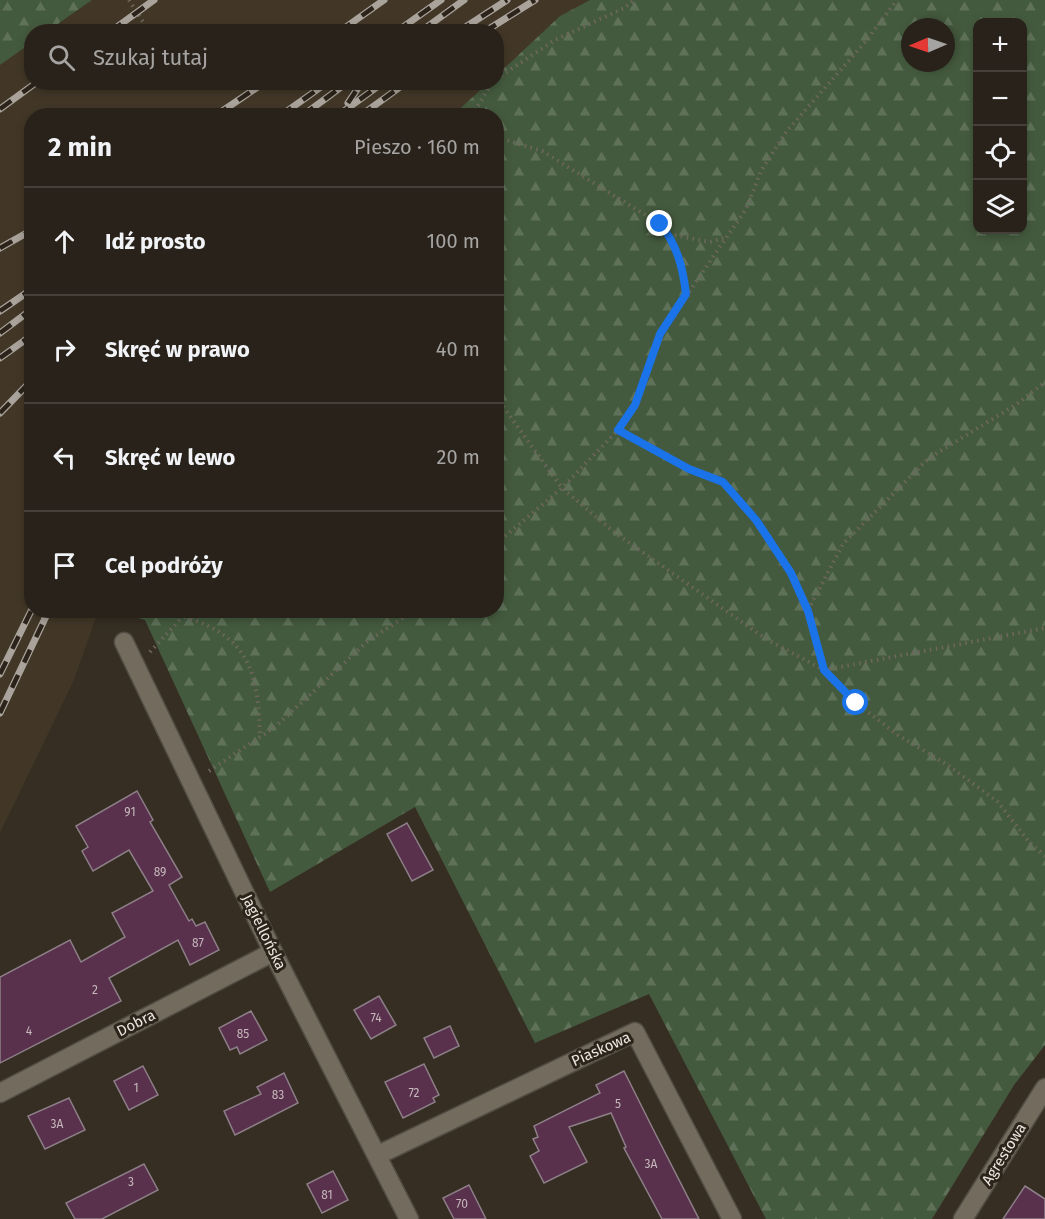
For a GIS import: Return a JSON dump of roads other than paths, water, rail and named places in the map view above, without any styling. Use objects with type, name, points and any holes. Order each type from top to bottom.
[{"type":"street","name":"Jagiellońska","points":[[124,642],[138,666],[191,783],[273,952],[409,1219]]},
{"type":"street","name":"Dobra","points":[[0,1093],[273,952]]},
{"type":"street","name":"Piaskowa","points":[[378,1155],[634,1032],[732,1219]]},
{"type":"street","name":"Agrestowa","points":[[963,1219],[1045,1088]]},
{"type":"railway","points":[[121,24],[154,0]]},
{"type":"railway","points":[[350,24],[384,0]]},
{"type":"railway","points":[[407,24],[441,0]]},
{"type":"railway","points":[[431,24],[464,0]]},
{"type":"railway","points":[[470,24],[507,0]]},
{"type":"railway","points":[[497,24],[535,0]]},
{"type":"railway","points":[[0,109],[26,90]]},
{"type":"railway","points":[[227,108],[253,90]]},
{"type":"railway","points":[[291,108],[317,90]]},
{"type":"railway","points":[[313,108],[337,90]]},
{"type":"railway","points":[[348,103],[357,90]]},
{"type":"railway","points":[[348,108],[373,90]]},
{"type":"railway","points":[[371,108],[396,90]]},
{"type":"railway","points":[[0,248],[24,234]]},
{"type":"railway","points":[[0,311],[24,294]]},
{"type":"railway","points":[[0,333],[24,315]]},
{"type":"railway","points":[[0,358],[24,341]]},
{"type":"railway","points":[[0,413],[24,388]]},
{"type":"railway","points":[[0,674],[28,618]]},
{"type":"railway","points":[[0,713],[45,618]]}]
